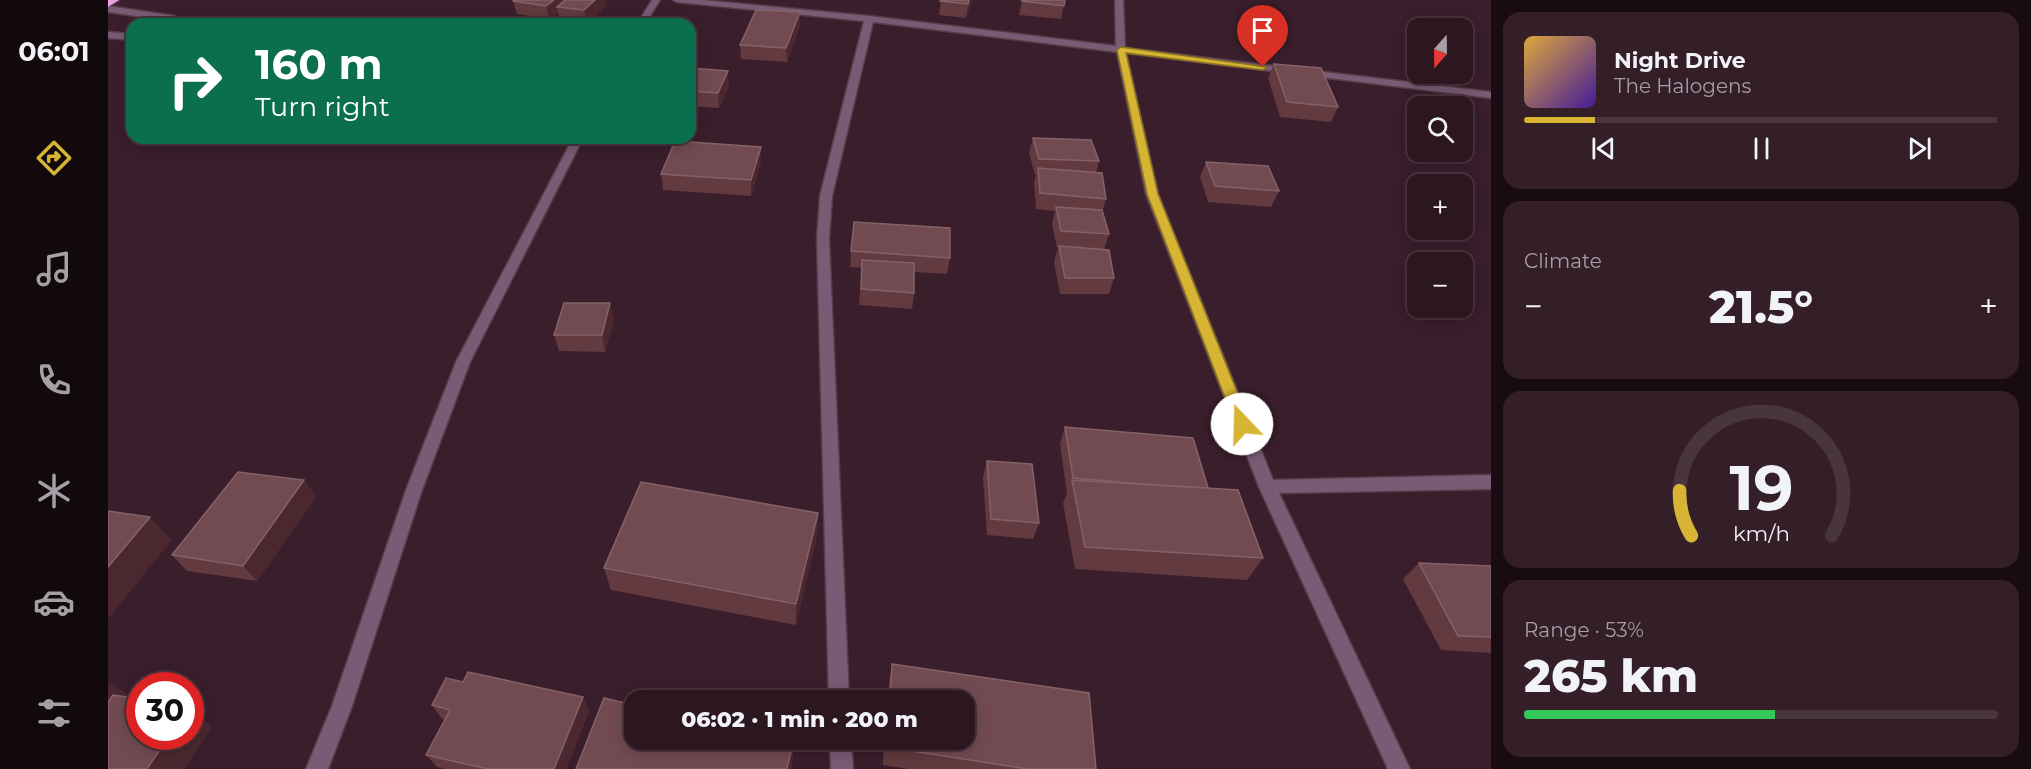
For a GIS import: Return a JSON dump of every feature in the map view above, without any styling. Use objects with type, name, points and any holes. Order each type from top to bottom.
[{"type":"highway","points":[[108,4],[114,0]]},
{"type":"street","points":[[645,18],[656,0]]},
{"type":"street","points":[[677,0],[869,19],[1491,95]]},
{"type":"street","points":[[1119,0],[1121,50],[1152,194],[1267,487],[1399,769]]},
{"type":"street","points":[[108,9],[175,18]]},
{"type":"street","points":[[839,690],[823,239],[826,196],[869,19]]},
{"type":"street","points":[[108,35],[126,36]]},
{"type":"street","points":[[317,769],[342,706],[414,490],[463,362],[575,144]]},
{"type":"street","points":[[1267,487],[1491,482]]},
{"type":"street","points":[[841,750],[842,769]]},
{"type":"building","points":[[514,0],[554,0],[546,6]]},
{"type":"building","points":[[565,0],[595,0],[584,10],[557,7]]},
{"type":"building","points":[[941,0],[969,0],[968,4]]},
{"type":"building","points":[[1022,0],[1065,0],[1064,6]]},
{"type":"building","points":[[756,10],[800,12],[786,48],[740,45]]},
{"type":"building","points":[[1274,64],[1321,68],[1338,107],[1287,102]]},
{"type":"building","points":[[696,68],[728,71],[718,93],[696,91]]},
{"type":"building","points":[[1033,138],[1091,140],[1099,161],[1039,159]]},
{"type":"building","points":[[696,142],[761,147],[751,180],[661,174],[674,144]]},
{"type":"building","points":[[1206,162],[1268,166],[1279,191],[1215,186]]},
{"type":"building","points":[[1038,168],[1102,173],[1106,199],[1040,193]]},
{"type":"building","points":[[1056,207],[1102,210],[1109,234],[1061,231]]},
{"type":"building","points":[[854,222],[950,228],[950,258],[851,251]]},
{"type":"building","points":[[1059,246],[1109,250],[1114,278],[1065,278]]},
{"type":"building","points":[[862,260],[914,263],[914,293],[861,289]]},
{"type":"building","points":[[564,303],[610,303],[602,335],[554,335]]},
{"type":"building","points":[[1065,427],[1193,438],[1208,488],[1073,478]]},
{"type":"building","points":[[987,461],[1032,464],[1039,523],[991,519]]},
{"type":"building","points":[[238,472],[304,480],[243,566],[172,555]]},
{"type":"building","points":[[1072,480],[1238,490],[1263,558],[1085,547]]},
{"type":"building","points":[[641,482],[818,513],[796,604],[604,568]]},
{"type":"building","points":[[108,511],[150,517],[108,567]]},
{"type":"building","points":[[1419,563],[1491,566],[1491,637],[1458,636]]},
{"type":"building","points":[[892,664],[1089,693],[1096,769],[1028,769],[905,750],[975,750],[975,690],[891,690]]},
{"type":"building","points":[[468,672],[583,697],[554,769],[488,769],[426,755],[450,710],[432,705],[446,678],[463,682]]},
{"type":"building","points":[[113,695],[126,697],[126,750],[160,750],[147,769],[108,769],[108,702]]},
{"type":"building","points":[[604,698],[624,703],[624,750],[791,750],[787,769],[576,769]]},
{"type":"route","points":[[1242,424],[1152,194],[1121,50],[1263,67]]}]
